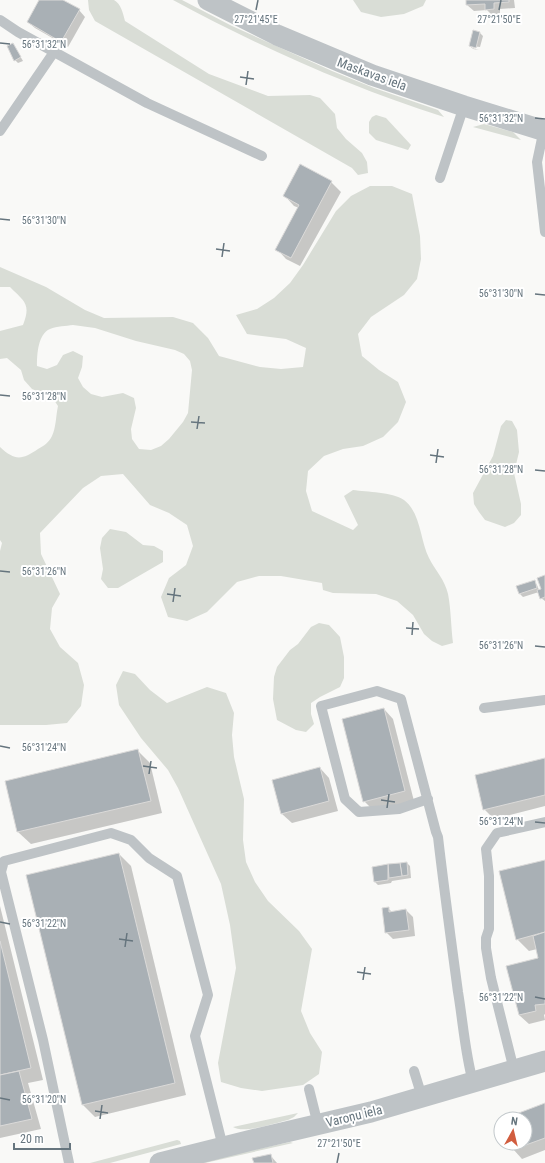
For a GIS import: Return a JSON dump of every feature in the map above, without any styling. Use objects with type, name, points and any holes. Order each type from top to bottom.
[{"type":"street","name":"Maskavas iela","points":[[208,0],[277,35],[372,75],[464,106],[544,128]]},
{"type":"street","name":"Varoņu iela","points":[[161,1163],[371,1112],[545,1061]]},
{"type":"lane","points":[[0,20],[18,32],[147,103],[262,156]]},
{"type":"lane","points":[[0,131],[54,52]]},
{"type":"lane","points":[[440,178],[464,106]]},
{"type":"lane","points":[[544,128],[537,162],[545,232]]},
{"type":"lane","points":[[428,799],[399,809],[359,812],[345,799],[321,706],[377,691],[401,699],[428,799],[438,837],[449,928],[470,1071],[473,1082]]},
{"type":"lane","points":[[484,708],[545,700]]},
{"type":"lane","points":[[514,1070],[491,978],[486,948],[486,938],[489,930],[489,876],[486,849],[497,833],[545,822]]},
{"type":"lane","points":[[69,1163],[43,1040],[1,872],[4,861],[111,833],[131,840],[149,858],[177,876],[208,995],[195,1036],[222,1147]]},
{"type":"lane","points":[[414,1071],[422,1097]]},
{"type":"lane","points":[[309,1089],[318,1124]]},
{"type":"shaded area","points":[[88,0],[114,0],[120,6],[125,21],[209,74],[268,96],[310,95],[320,98],[335,114],[337,128],[346,139],[362,153],[367,162],[368,173],[358,175],[352,168],[95,21],[89,10]]},
{"type":"shaded area","points":[[173,0],[182,0],[232,26],[332,71],[374,88],[438,110],[444,117],[374,93],[306,65],[239,34]]},
{"type":"shaded area","points":[[353,0],[426,0],[423,6],[404,14],[381,17],[361,12]]},
{"type":"shaded area","points":[[376,115],[386,118],[411,145],[408,150],[376,140],[369,133],[369,122],[372,117]]},
{"type":"shaded area","points":[[484,124],[513,132],[521,140],[473,127]]},
{"type":"shaded area","points":[[370,186],[392,186],[412,194],[420,236],[421,259],[417,279],[404,295],[371,317],[358,334],[362,356],[379,370],[398,382],[406,402],[398,422],[383,437],[363,446],[343,449],[324,456],[308,471],[306,491],[312,511],[353,530],[358,525],[344,496],[353,490],[393,495],[399,497],[410,505],[417,519],[429,558],[447,589],[453,643],[442,646],[432,641],[424,634],[413,615],[397,601],[376,594],[333,593],[323,590],[322,583],[281,576],[259,576],[237,582],[207,612],[187,621],[168,617],[161,597],[169,578],[186,565],[193,546],[187,525],[169,513],[150,505],[123,474],[101,476],[83,488],[40,533],[41,554],[60,594],[52,608],[50,629],[60,647],[78,663],[84,685],[81,706],[67,723],[46,725],[0,725],[0,551],[2,543],[0,540],[0,447],[14,457],[23,457],[44,445],[52,436],[58,406],[52,397],[32,389],[24,380],[21,370],[7,358],[0,359],[0,331],[23,325],[26,308],[23,300],[10,287],[0,287],[0,267],[46,287],[85,310],[104,318],[173,317],[193,323],[208,338],[219,356],[260,367],[281,369],[303,367],[306,348],[286,339],[247,334],[236,315],[257,309],[274,298],[290,283],[303,265],[336,211],[351,196]],"holes":[[[73,325],[95,328],[136,341],[175,350],[184,354],[190,361],[192,370],[188,413],[183,422],[161,446],[151,450],[139,449],[132,439],[131,429],[136,408],[134,398],[123,393],[102,397],[91,394],[83,387],[78,378],[82,367],[83,356],[73,351],[63,355],[57,365],[47,369],[37,366],[39,345],[43,335],[50,329]]]},
{"type":"shaded area","points":[[506,420],[512,421],[517,430],[519,452],[514,473],[521,504],[521,515],[514,523],[505,527],[485,520],[474,504],[473,493],[493,456],[501,426]]},
{"type":"shaded area","points":[[110,529],[126,532],[143,545],[154,546],[163,551],[163,562],[118,588],[108,588],[101,579],[103,569],[100,548],[102,538]]},
{"type":"shaded area","points":[[319,623],[329,625],[340,637],[344,657],[344,678],[340,687],[311,703],[311,714],[314,724],[306,732],[296,730],[277,720],[273,699],[274,677],[277,667],[290,650],[298,644],[311,627]]},
{"type":"shaded area","points":[[123,671],[135,674],[150,690],[167,703],[207,687],[226,693],[234,713],[232,735],[234,757],[244,799],[243,840],[246,862],[255,882],[268,901],[299,931],[312,949],[301,1011],[310,1033],[322,1052],[319,1074],[303,1085],[262,1091],[241,1088],[221,1082],[218,1063],[236,968],[230,925],[221,884],[178,788],[168,770],[141,738],[119,705],[116,685]]},
{"type":"shaded area","points":[[298,1113],[288,1120],[252,1129],[238,1129],[233,1127]]},
{"type":"shaded area","points":[[177,1140],[180,1141],[181,1144],[110,1163],[90,1163]]},
{"type":"shaded area","points":[[290,1142],[293,1143],[205,1163],[192,1163]]},
{"type":"building","points":[[39,0],[63,0],[80,9],[61,42],[27,22]]},
{"type":"building","points":[[466,0],[509,0],[509,2],[494,3],[494,9],[485,10],[485,4],[466,5]]},
{"type":"building","points":[[473,30],[480,32],[476,48],[469,46]]},
{"type":"building","points":[[13,43],[21,57],[14,61],[7,46]]},
{"type":"building","points":[[300,164],[332,181],[291,258],[275,250],[299,205],[283,196]]},
{"type":"building","points":[[545,575],[545,597],[540,599],[537,590],[541,589],[537,578]]},
{"type":"building","points":[[535,580],[537,588],[519,594],[516,586]]},
{"type":"building","points":[[384,708],[405,791],[363,802],[342,719]]},
{"type":"building","points":[[138,749],[151,801],[17,832],[5,781]]},
{"type":"building","points":[[545,758],[545,795],[483,810],[475,775]]},
{"type":"building","points":[[320,767],[329,801],[281,814],[272,780]]},
{"type":"building","points":[[119,853],[175,1083],[82,1105],[26,875]]},
{"type":"building","points":[[545,860],[545,932],[516,940],[499,871]]},
{"type":"building","points":[[407,862],[408,875],[402,876],[400,863]]},
{"type":"building","points":[[400,863],[402,876],[389,878],[388,864]]},
{"type":"building","points":[[388,864],[388,880],[374,882],[372,867]]},
{"type":"building","points":[[389,907],[389,912],[406,909],[409,930],[385,933],[382,908]]},
{"type":"building","points":[[545,932],[545,1004],[535,1005],[536,1011],[519,1015],[506,966],[538,958],[533,936]]},
{"type":"building","points":[[0,941],[31,1068],[0,1075]]},
{"type":"building","points":[[19,1071],[32,1119],[0,1126],[0,1075]]},
{"type":"building","points":[[545,1103],[545,1138],[533,1142],[533,1111],[524,1111]]},
{"type":"building","points":[[271,1154],[273,1163],[254,1163],[252,1158]]}]
